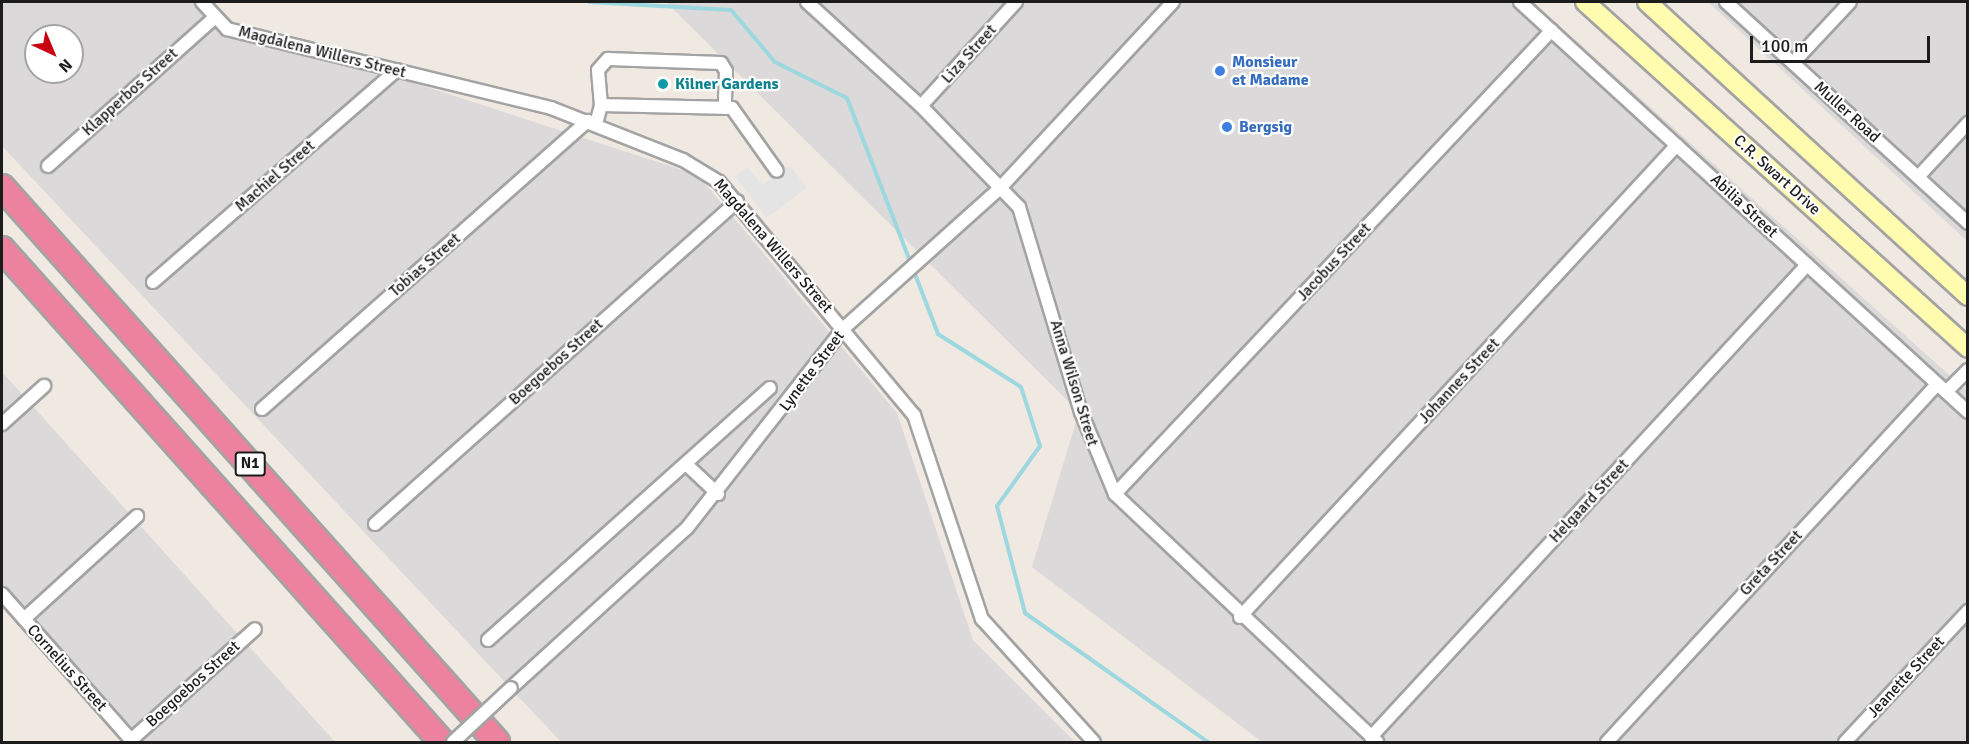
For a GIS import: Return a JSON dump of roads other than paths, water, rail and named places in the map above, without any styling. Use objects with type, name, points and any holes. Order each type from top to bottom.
[{"type":"highway","name":"N1","points":[[2,187],[497,742]]},
{"type":"highway","name":"N1","points":[[2,249],[442,742]]},
{"type":"main road","name":"C.R. Swart Drive","points":[[1586,2],[1968,348]]},
{"type":"main road","points":[[1647,2],[1966,296]]},
{"type":"street","points":[[202,2],[213,19]]},
{"type":"street","name":"Anna Wilson Street","points":[[807,2],[921,106],[1002,186],[1029,231],[1081,412],[1115,494],[1240,617],[1374,740]]},
{"type":"street","name":"Liza Street","points":[[921,106],[1016,2]]},
{"type":"street","name":"Lynette Street","points":[[453,742],[718,494],[844,328],[923,252],[1002,186],[1173,2]]},
{"type":"street","name":"Abilia Street","points":[[1520,2],[1968,412]]},
{"type":"street","name":"Muller Road","points":[[1726,2],[1968,223]]},
{"type":"street","points":[[1793,63],[1850,2]]},
{"type":"street","name":"Magdalena Willers Street","points":[[213,19],[248,35],[396,70],[592,122],[701,169],[737,201],[914,415],[982,619],[1094,742]]},
{"type":"street","name":"Klapperbos Street","points":[[48,166],[213,19]]},
{"type":"street","name":"Jacobus Street","points":[[1115,494],[1552,30]]},
{"type":"street","points":[[592,122],[602,105],[598,70],[608,59],[721,63],[726,71],[725,108]]},
{"type":"street","name":"Machiel Street","points":[[153,282],[396,70]]},
{"type":"street","points":[[602,105],[725,108],[739,113],[777,171]]},
{"type":"street","name":"Tobias Street","points":[[262,409],[592,122]]},
{"type":"street","points":[[1918,177],[1968,123]]},
{"type":"street","name":"Johannes Street","points":[[1240,617],[1677,145]]},
{"type":"street","name":"Boegoebos Street","points":[[375,524],[737,201]]},
{"type":"street","name":"Helgaard Street","points":[[1374,740],[1807,265]]},
{"type":"street","name":"Greta Street","points":[[1606,742],[1941,388],[1968,369]]},
{"type":"street","points":[[2,424],[44,386]]},
{"type":"street","points":[[488,640],[770,388]]},
{"type":"street","points":[[686,464],[718,494]]},
{"type":"street","points":[[24,620],[137,516]]},
{"type":"street","name":"Cornelius Street","points":[[2,594],[132,741]]},
{"type":"street","name":"Jeanette Street","points":[[1845,742],[1968,611]]},
{"type":"street","name":"Boegoebos Street","points":[[132,741],[255,629]]},
{"type":"waterway","points":[[589,2],[731,10],[775,62],[847,98],[938,334],[1021,387],[1040,446],[997,506],[1025,613],[1208,742]]},
{"type":"place","name":"Monsieur et Madame","points":[[1220,71]]},
{"type":"place","name":"Kilner Gardens","points":[[663,84]]},
{"type":"place","name":"Bergsig","points":[[1227,127]]}]
